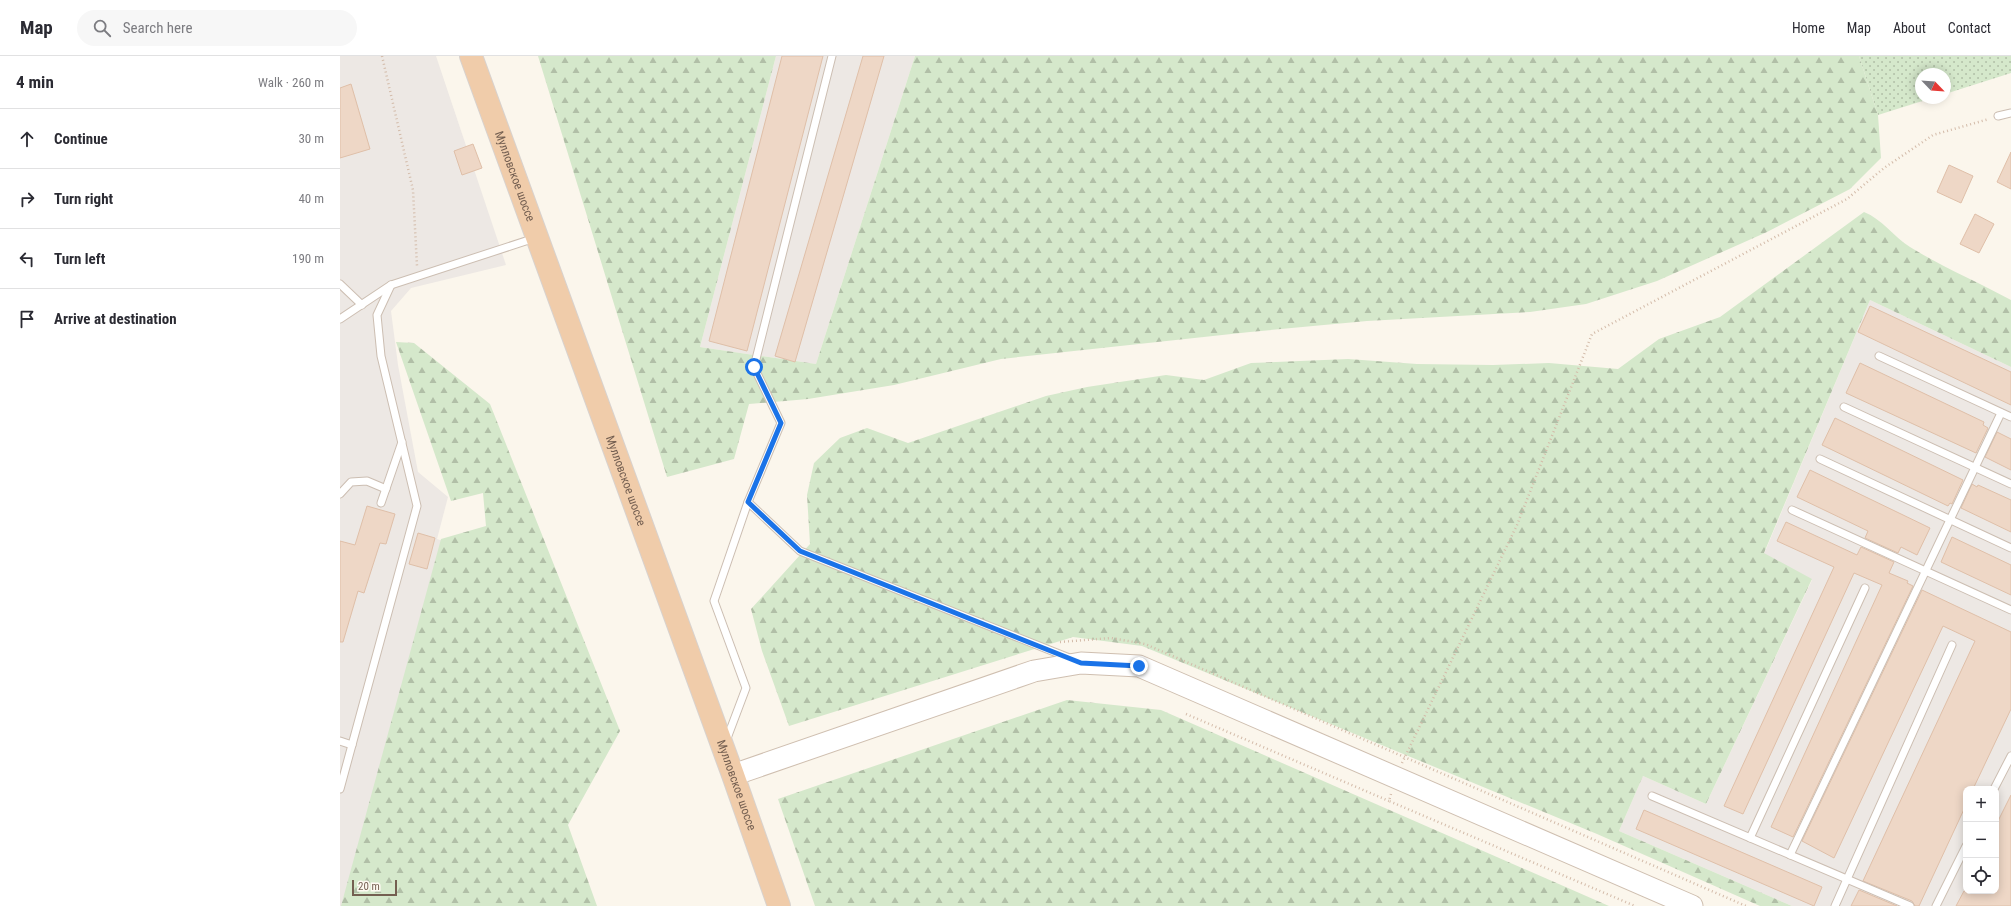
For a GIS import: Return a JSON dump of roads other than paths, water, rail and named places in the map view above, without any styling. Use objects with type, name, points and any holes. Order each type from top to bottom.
[{"type":"highway","name":"Мулловское шоссе","points":[[471,56],[723,747],[779,906]]},
{"type":"main road","points":[[733,775],[1034,671],[1081,663],[1139,666],[1692,906]]},
{"type":"lane","points":[[723,747],[746,688],[714,601],[748,502],[781,423],[754,367],[832,56]]},
{"type":"lane","points":[[1998,116],[2011,113]]},
{"type":"lane","points":[[340,320],[391,285],[537,238]]},
{"type":"lane","points":[[340,284],[362,305]]},
{"type":"lane","points":[[340,789],[417,506],[381,356],[377,315],[391,285]]},
{"type":"lane","points":[[1879,356],[2011,417]]},
{"type":"lane","points":[[1844,407],[2011,484]]},
{"type":"lane","points":[[1790,855],[2001,413]]},
{"type":"lane","points":[[381,503],[402,441]]},
{"type":"lane","points":[[1820,459],[2011,548]]},
{"type":"lane","points":[[340,494],[351,482],[366,481],[386,489]]},
{"type":"lane","points":[[748,502],[800,551],[1081,663]]},
{"type":"lane","points":[[1792,510],[2011,610]]},
{"type":"lane","points":[[1750,838],[1865,588]]},
{"type":"lane","points":[[1835,906],[1952,644]]},
{"type":"lane","points":[[340,742],[352,745]]},
{"type":"lane","points":[[1996,786],[2011,756]]},
{"type":"lane","points":[[1652,796],[1910,906]]},
{"type":"lane","points":[[1936,906],[1963,852]]}]
